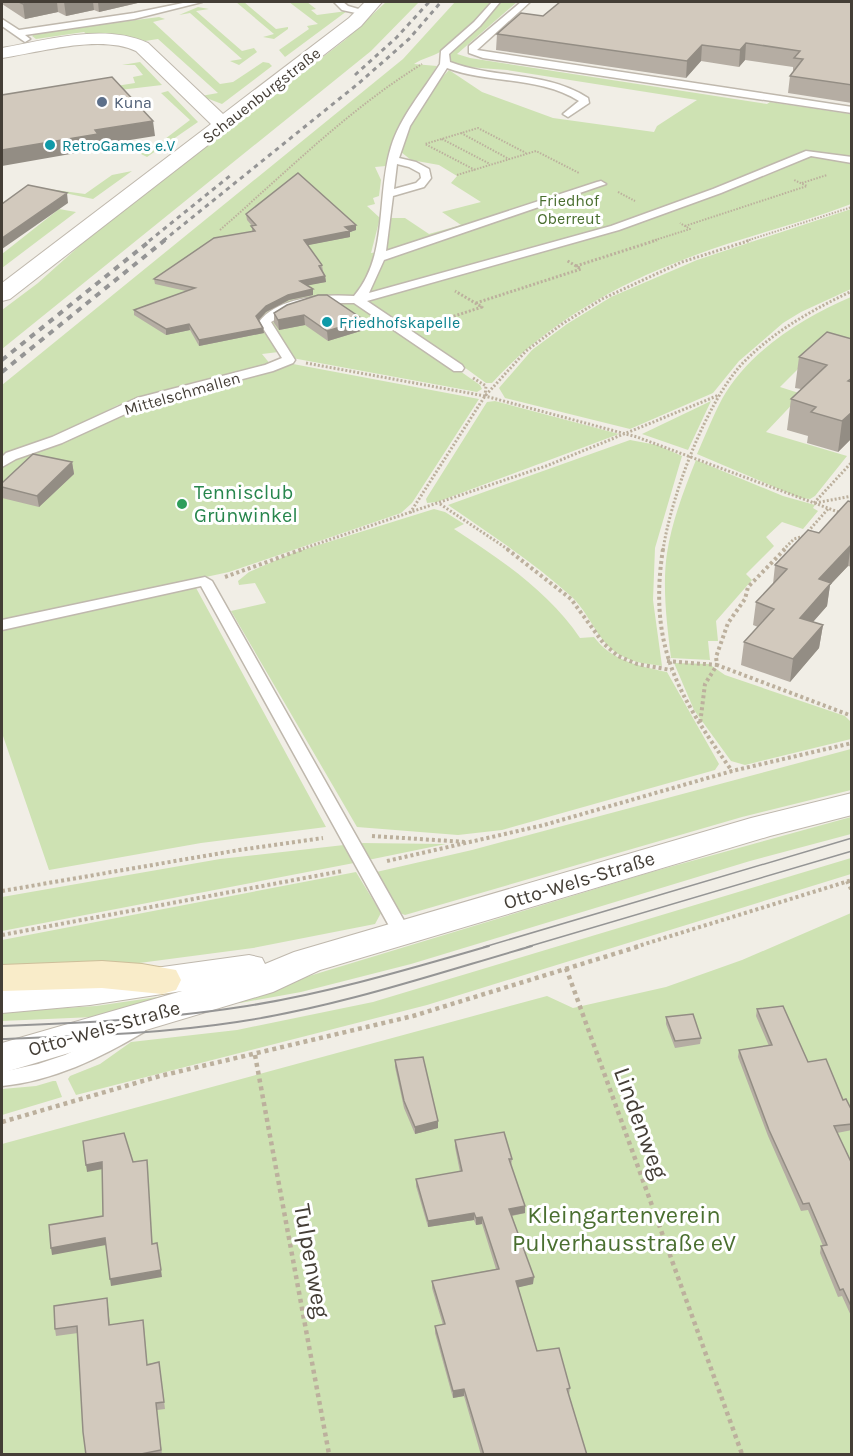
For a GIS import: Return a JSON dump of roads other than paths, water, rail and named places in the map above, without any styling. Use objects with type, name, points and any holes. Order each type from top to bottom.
[{"type":"main road","points":[[2,978],[100,973],[131,975],[167,994]]},
{"type":"street","name":"Schauenburgstraße","points":[[2,294],[223,125],[355,22],[370,7]]},
{"type":"street","points":[[2,54],[104,39],[132,41],[142,47],[223,125]]},
{"type":"street","name":"Otto-Wels-Straße","points":[[2,999],[90,991],[167,994],[259,982],[307,961],[763,826],[852,804]]},
{"type":"street","name":"Otto-Wels-Straße","points":[[2,1058],[82,1036],[167,994]]},
{"type":"lane","points":[[18,33],[134,16],[198,2]]},
{"type":"lane","points":[[338,2],[345,8],[370,7]]},
{"type":"lane","points":[[357,300],[367,292],[378,258],[385,225],[392,160],[400,135],[444,62],[444,53],[477,24],[496,2]]},
{"type":"lane","points":[[526,2],[472,48],[472,51],[494,57],[852,110]]},
{"type":"lane","points":[[2,22],[37,48]]},
{"type":"lane","points":[[444,62],[499,78],[535,82],[577,94],[584,100],[584,103],[568,114]]},
{"type":"lane","points":[[357,300],[615,228],[810,153],[852,160]]},
{"type":"lane","points":[[387,194],[420,185],[426,178],[425,171],[419,167],[392,160]]},
{"type":"lane","points":[[378,258],[601,184]]},
{"type":"lane","name":"Mittelschmallen","points":[[2,463],[11,456],[57,440],[142,402],[269,368],[286,355],[265,322],[267,318],[274,313],[321,298],[357,300]]},
{"type":"lane","points":[[357,300],[458,368]]},
{"type":"lane","points":[[2,625],[205,581],[402,933]]},
{"type":"lane","points":[[2,1079],[60,1066],[93,1052],[167,994]]},
{"type":"tram line","points":[[484,947],[852,838]]},
{"type":"tram line","points":[[527,947],[852,851]]},
{"type":"tram line","points":[[2,1026],[156,1017],[278,1001],[399,972],[489,946]]},
{"type":"tram line","points":[[2,1039],[149,1032],[275,1016],[386,989],[532,946]]},
{"type":"railway","points":[[355,75],[397,37],[429,2]]},
{"type":"railway","points":[[163,241],[359,83],[409,39],[441,2]]},
{"type":"railway","points":[[149,241],[231,175]]},
{"type":"railway","points":[[2,360],[151,240]]},
{"type":"railway","points":[[2,372],[165,240]]},
{"type":"place","name":"Kuna","points":[[102,102]]},
{"type":"place","name":"RetroGames e.V","points":[[50,145]]},
{"type":"place","name":"Friedhofskapelle","points":[[327,322]]},
{"type":"place","name":"Tennisclub Grünwinkel","points":[[182,504]]},
{"type":"park label","name":"Friedhof Oberreut","points":[[569,209]]},
{"type":"park label","name":"Kleingartenverein Pulverhausstraße eV","points":[[624,1229]]}]
